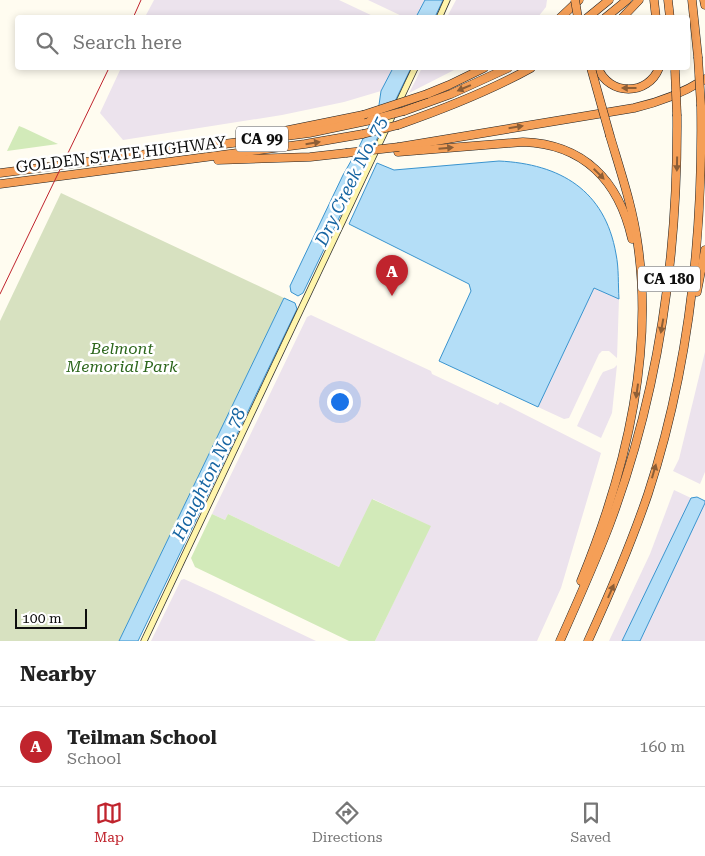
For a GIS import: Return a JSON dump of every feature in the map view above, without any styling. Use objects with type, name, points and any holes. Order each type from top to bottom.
[{"type":"highway","points":[[574,0],[577,15]]},
{"type":"highway","points":[[563,15],[579,0]]},
{"type":"highway","points":[[590,15],[608,0]]},
{"type":"highway","points":[[608,15],[626,0]]},
{"type":"highway","points":[[625,15],[639,0]]},
{"type":"highway","points":[[654,0],[656,15]]},
{"type":"highway","points":[[668,0],[670,15]]},
{"type":"highway","name":"CA 180","points":[[588,641],[615,582],[648,493],[679,370],[691,298],[697,247],[701,178],[701,106],[692,0]]},
{"type":"highway","points":[[704,0],[705,5]]},
{"type":"highway","points":[[152,152],[309,127],[363,115],[427,94],[480,70]]},
{"type":"highway","name":"GOLDEN STATE HIGHWAY","points":[[0,173],[309,133],[404,111],[451,94],[504,70]]},
{"type":"highway","name":"GOLDEN STATE HIGHWAY","points":[[0,184],[196,159],[364,134],[448,108],[527,70]]},
{"type":"highway","points":[[558,641],[592,554],[628,436],[636,396],[643,331],[643,296],[638,245],[628,194],[592,70]]},
{"type":"highway","points":[[599,70],[604,78],[612,85],[621,89],[631,89],[640,88],[649,82],[658,70]]},
{"type":"highway","name":"CA 180","points":[[558,641],[590,573],[625,480],[656,363],[668,284],[676,200],[677,116],[675,70]]},
{"type":"highway","points":[[398,149],[634,108],[663,100],[705,79]]},
{"type":"highway","points":[[196,159],[233,160],[310,157],[398,149],[531,142],[543,143],[564,149],[589,164],[605,179],[623,209],[630,230],[637,264],[640,290],[641,359]]},
{"type":"highway","points":[[679,370],[705,250]]},
{"type":"street","points":[[440,15],[448,0]]},
{"type":"street","points":[[144,641],[414,70]]},
{"type":"shaded area","points":[[154,0],[339,0],[371,15],[146,15]]},
{"type":"shaded area","points":[[368,0],[425,0],[418,15],[400,15]]},
{"type":"shaded area","points":[[456,0],[547,0],[546,7],[540,15],[448,15]]},
{"type":"shaded area","points":[[120,70],[392,70],[381,91],[344,102],[282,115],[123,140],[100,113]]},
{"type":"shaded area","points":[[421,70],[454,70],[409,93]]},
{"type":"shaded area","points":[[594,288],[619,299],[617,358],[609,351],[602,351],[599,354],[569,418],[564,419],[538,407]]},
{"type":"shaded area","points":[[311,315],[431,371],[432,374],[498,405],[500,402],[601,453],[561,588],[537,641],[375,641],[430,526],[373,499],[339,567],[228,514],[225,520],[212,514],[307,317]]},
{"type":"shaded area","points":[[705,352],[705,472],[700,484],[673,471],[679,459]]},
{"type":"shaded area","points":[[617,365],[612,413],[601,438],[577,426],[603,372]]},
{"type":"shaded area","points":[[674,490],[691,498],[622,641],[609,641],[650,554]]},
{"type":"shaded area","points":[[705,503],[705,641],[640,641],[676,563]]},
{"type":"shaded area","points":[[184,579],[316,641],[151,641],[181,580]]},
{"type":"green space","points":[[19,126],[24,128],[58,144],[7,151]]},
{"type":"green space","name":"Belmont Memorial Park","points":[[61,193],[284,298],[119,641],[0,641],[0,321]]},
{"type":"green space","points":[[372,499],[431,526],[375,641],[349,641],[195,567],[191,558],[212,514],[225,520],[228,514],[339,567]]},
{"type":"water","points":[[425,0],[443,0],[436,15],[417,15]]},
{"type":"water","name":"Dry Creek No. 75","points":[[392,70],[410,70],[303,293],[298,296],[291,292],[290,286],[379,105],[381,91]]},
{"type":"water","points":[[499,161],[521,163],[541,168],[560,175],[576,185],[590,197],[602,213],[610,232],[617,259],[619,299],[594,288],[538,407],[439,361],[471,291],[469,284],[349,224],[377,163],[394,170]]},
{"type":"water","name":"Houghton No. 78","points":[[284,298],[295,303],[297,309],[138,641],[119,641]]},
{"type":"water","points":[[697,497],[705,501],[705,503],[640,641],[622,641],[691,498]]},
{"type":"railway","points":[[134,15],[141,0]]},
{"type":"railway","points":[[0,294],[108,70]]},
{"type":"place","name":"Teilman School","points":[[392,296]]}]
